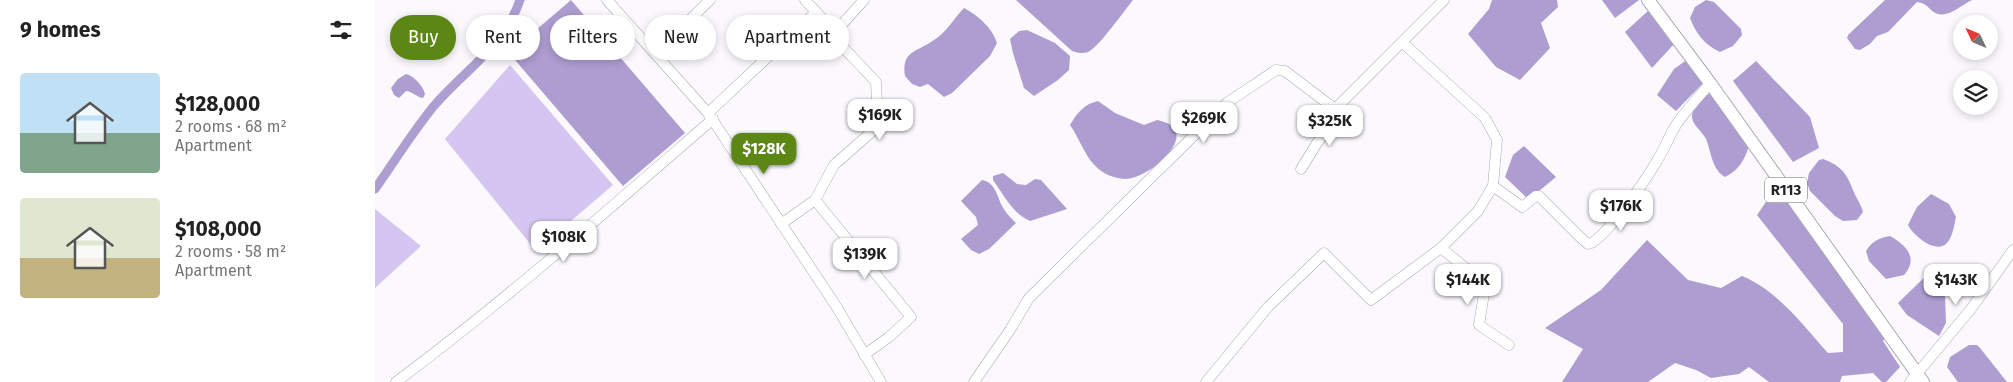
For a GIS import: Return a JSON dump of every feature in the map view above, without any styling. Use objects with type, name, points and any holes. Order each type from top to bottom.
[{"type":"main road","name":"R113","points":[[1648,0],[1710,83],[1917,380]]},
{"type":"street","points":[[607,0],[645,41]]},
{"type":"street","points":[[695,15],[710,0]]},
{"type":"street","points":[[805,0],[819,15]]},
{"type":"street","points":[[849,16],[863,0]]},
{"type":"street","points":[[1301,169],[1317,143],[1328,130],[1335,109],[1444,0]]},
{"type":"street","points":[[396,382],[420,365],[547,262],[710,116],[816,12]]},
{"type":"street","points":[[1206,382],[1268,307],[1324,253],[1371,300],[1441,248],[1478,211],[1493,186],[1497,140],[1485,118],[1403,43]]},
{"type":"street","points":[[781,224],[815,200],[834,165],[875,128],[879,119],[876,82],[849,54]]},
{"type":"street","points":[[662,60],[710,116],[835,306],[881,382]]},
{"type":"street","points":[[974,382],[1005,338],[1029,298],[1229,102],[1276,70],[1285,70],[1335,109]]},
{"type":"street","points":[[1493,186],[1522,207],[1536,196],[1539,196],[1581,238],[1588,244],[1593,243],[1611,225],[1638,189],[1659,158],[1677,123],[1710,83]]},
{"type":"street","points":[[815,200],[911,317],[889,337],[864,355]]},
{"type":"street","points":[[1441,248],[1484,283],[1479,325],[1509,345]]},
{"type":"street","points":[[1917,380],[2013,250]]},
{"type":"shaded area","points":[[571,0],[584,15],[553,15]]},
{"type":"shaded area","points":[[1016,0],[1133,0],[1093,49],[1088,52],[1078,53],[1072,51]]},
{"type":"shaded area","points":[[1492,0],[1557,0],[1558,7],[1541,23],[1550,48],[1520,80],[1496,67],[1468,34],[1489,9]]},
{"type":"shaded area","points":[[1602,0],[1639,0],[1615,18]]},
{"type":"shaded area","points":[[1706,0],[1714,2],[1741,29],[1742,35],[1733,46],[1720,52],[1702,38],[1690,18],[1695,7]]},
{"type":"shaded area","points":[[1885,0],[1972,0],[1946,14],[1936,13],[1917,2],[1888,32],[1877,36],[1870,44],[1860,50],[1855,49],[1847,38],[1848,35]]},
{"type":"shaded area","points":[[964,8],[984,23],[995,38],[997,43],[990,56],[952,93],[944,97],[928,84],[920,87],[912,84],[905,76],[904,67],[908,56],[938,37]]},
{"type":"shaded area","points":[[1649,10],[1674,44],[1652,68],[1625,32]]},
{"type":"shaded area","points":[[550,18],[550,60],[622,60],[685,133],[623,186],[515,60],[540,60],[540,26]]},
{"type":"shaded area","points":[[1027,30],[1055,43],[1070,56],[1069,70],[1034,96],[1024,88],[1010,39],[1019,31]]},
{"type":"shaded area","points":[[1688,59],[1704,82],[1676,111],[1657,95],[1674,69]]},
{"type":"shaded area","points":[[1756,61],[1810,117],[1819,148],[1793,162],[1733,81]]},
{"type":"shaded area","points":[[510,65],[613,185],[536,251],[445,139]]},
{"type":"shaded area","points":[[406,74],[415,79],[420,85],[425,94],[423,98],[406,91],[399,98],[394,95],[391,88],[398,79]]},
{"type":"shaded area","points":[[1709,94],[1713,96],[1749,145],[1741,164],[1725,177],[1717,170],[1706,139],[1692,118],[1696,106]]},
{"type":"shaded area","points":[[1098,101],[1115,113],[1144,125],[1157,120],[1171,125],[1176,133],[1175,143],[1169,153],[1148,171],[1136,177],[1120,178],[1108,175],[1099,169],[1089,158],[1070,125],[1081,110],[1089,104]]},
{"type":"shaded area","points":[[1524,146],[1556,177],[1533,196],[1527,198],[1505,177],[1513,155]]},
{"type":"shaded area","points":[[1823,159],[1839,167],[1848,179],[1863,212],[1857,220],[1843,221],[1835,216],[1810,191],[1807,183],[1809,173],[1819,160]]},
{"type":"shaded area","points":[[1003,173],[1017,184],[1026,185],[1035,179],[1041,180],[1067,209],[1030,221],[1024,218],[1009,203],[993,180],[993,176]]},
{"type":"shaded area","points":[[982,180],[992,186],[1004,209],[1016,223],[989,249],[979,254],[971,250],[961,239],[978,225],[976,217],[961,201]]},
{"type":"shaded area","points":[[1931,194],[1949,204],[1956,217],[1951,237],[1947,243],[1937,247],[1925,242],[1908,225],[1917,207]]},
{"type":"shaded area","points":[[1768,199],[1789,202],[1886,334],[1883,341],[1900,367],[1886,382],[1882,382],[1873,373],[1842,376],[1840,382],[1769,382],[1749,367],[1739,374],[1711,378],[1696,370],[1675,363],[1648,382],[1562,382],[1583,349],[1545,328],[1601,290],[1647,240],[1688,280],[1721,288],[1742,276],[1755,282],[1789,309],[1828,353],[1843,352],[1843,324],[1757,215]]},
{"type":"shaded area","points":[[375,209],[421,246],[375,288]]},
{"type":"shaded area","points":[[1890,236],[1909,252],[1910,263],[1904,275],[1886,279],[1869,261],[1866,251],[1876,240]]},
{"type":"shaded area","points":[[1957,266],[1963,276],[1945,294],[1946,323],[1939,336],[1907,315],[1898,303],[1933,269]]},
{"type":"shaded area","points":[[1969,345],[1977,345],[2007,382],[1958,382],[1947,367],[1950,357]]},
{"type":"waterway","points":[[375,189],[433,107],[482,58],[504,32],[520,0]]}]
